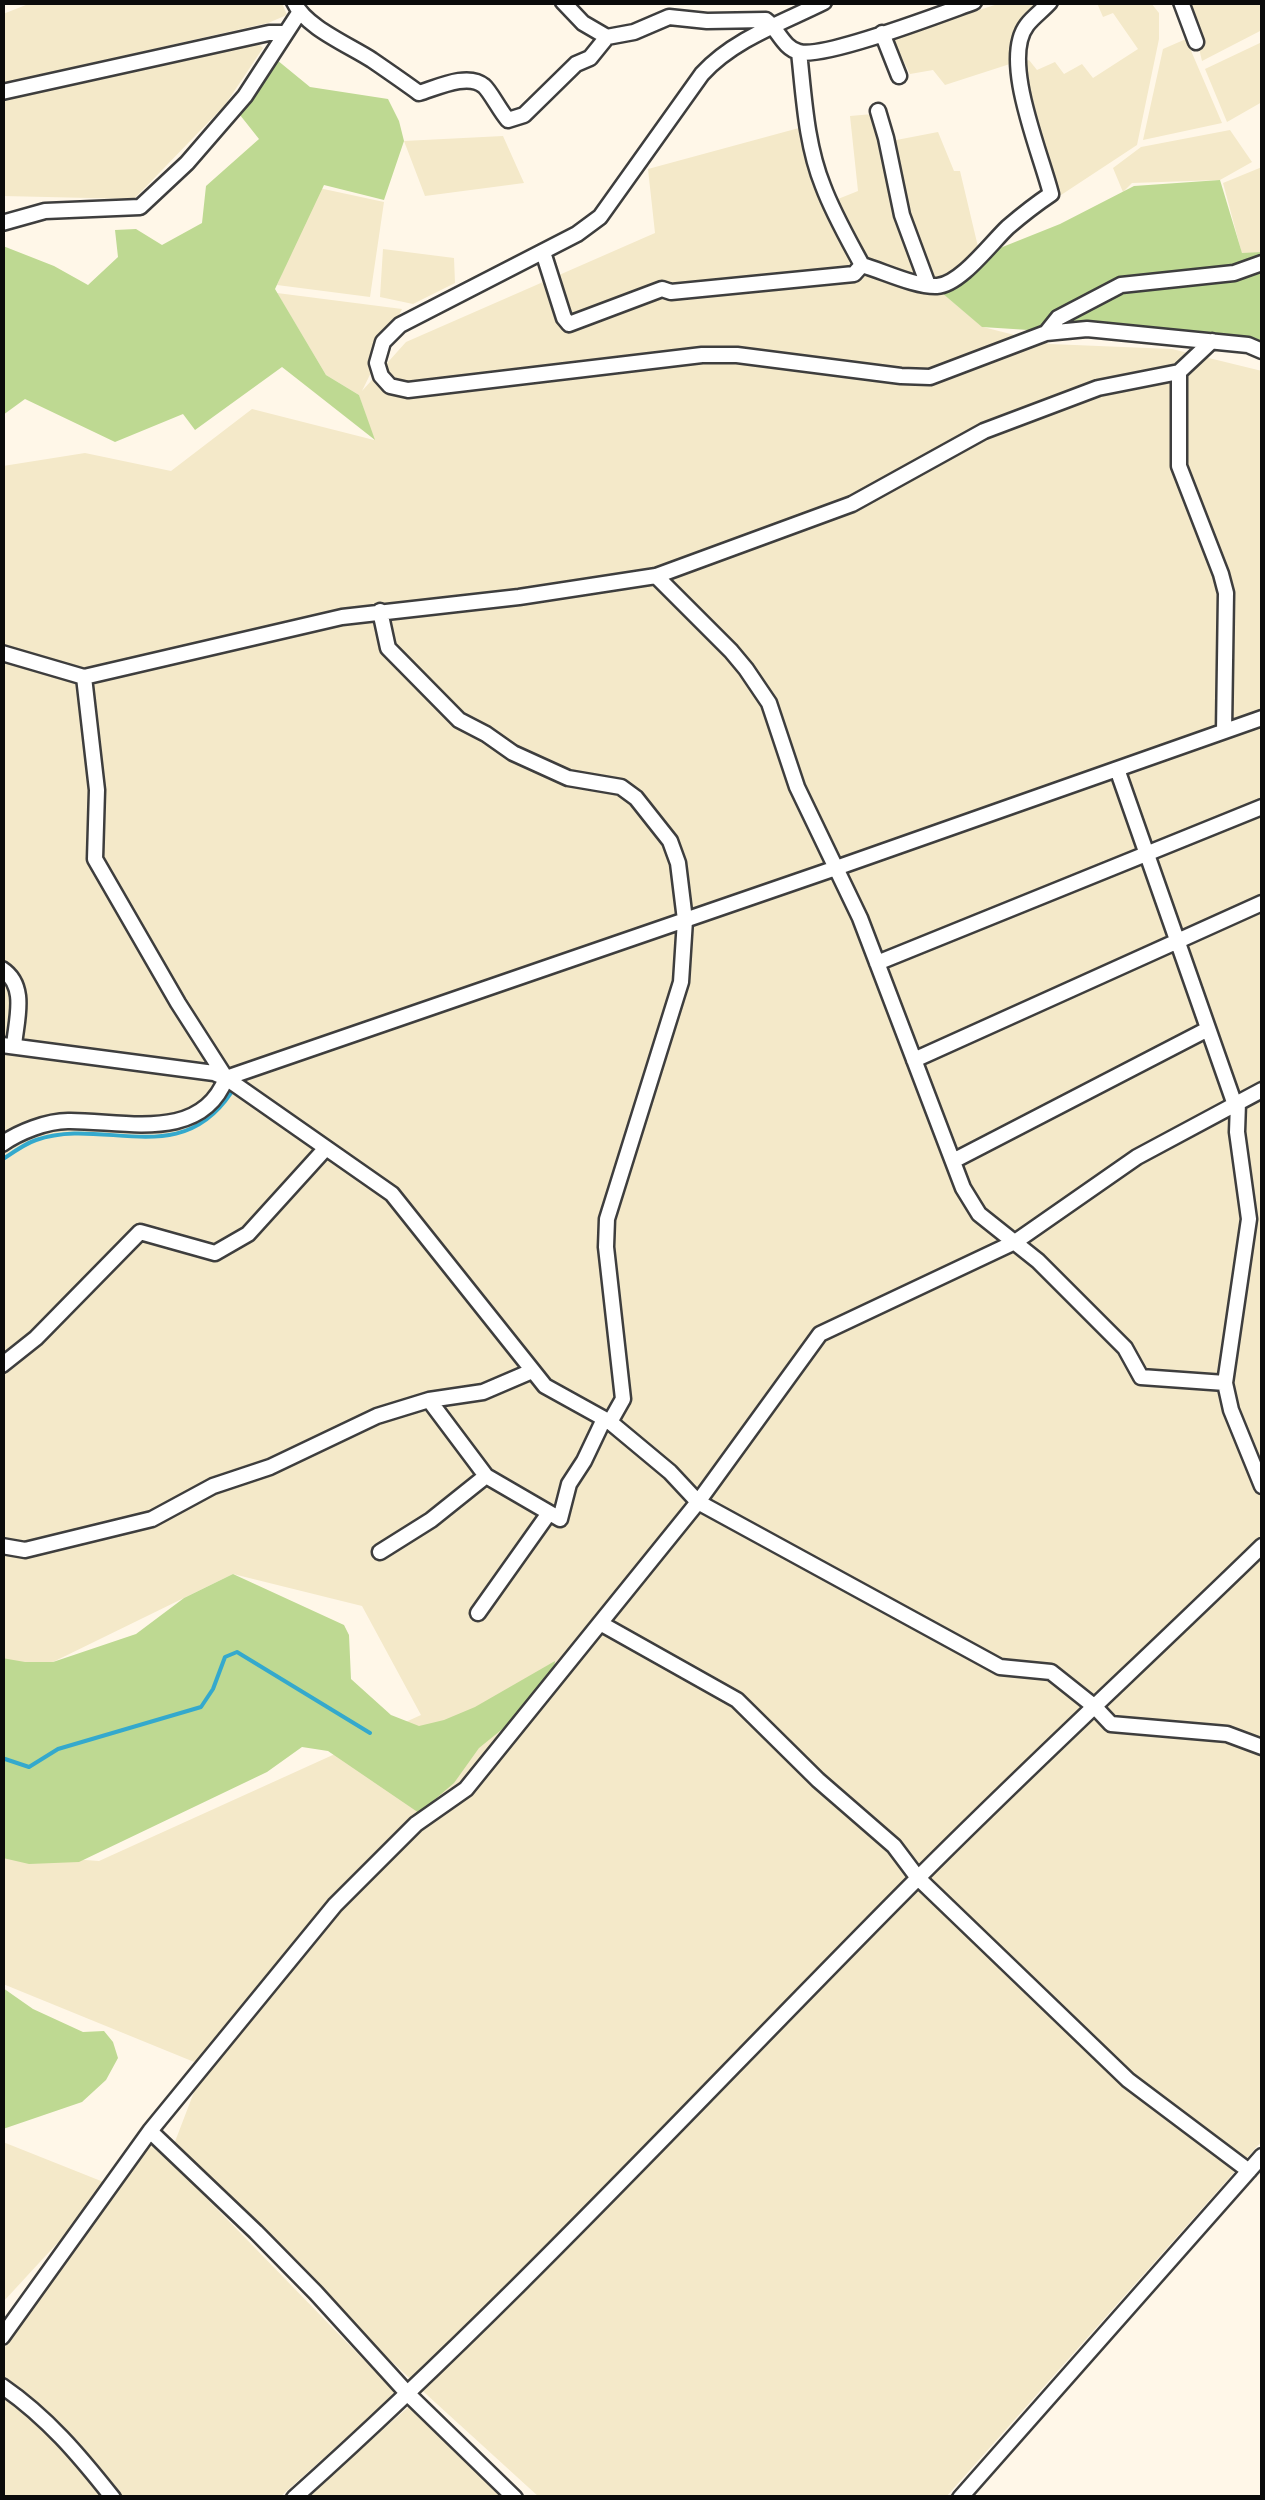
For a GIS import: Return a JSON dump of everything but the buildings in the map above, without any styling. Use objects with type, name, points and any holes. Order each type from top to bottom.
[{"type":"street","points":[[563,2],[583,23],[607,37]]},
{"type":"street","points":[[824,2],[731,48],[714,61],[600,216],[577,234],[400,325],[383,342],[377,364],[381,376],[390,386],[408,390],[702,355],[930,377],[1046,334],[1087,329],[1248,345],[1262,351]]},
{"type":"street","points":[[2,223],[45,210],[140,207],[187,163],[245,96],[296,8],[419,93],[458,82],[485,86],[508,120],[524,115],[576,64],[590,58],[607,37],[634,32],[668,17],[766,20],[783,42],[800,52],[830,50],[974,2]]},
{"type":"street","points":[[800,52],[808,131],[821,183],[862,264],[941,287],[967,270],[1005,230],[1052,194],[1018,80],[1018,48],[1025,26],[1050,2]]},
{"type":"street","points":[[1181,2],[1196,42]]},
{"type":"street","points":[[694,20],[696,4]]},
{"type":"street","points":[[2,92],[269,32],[284,33]]},
{"type":"street","points":[[882,33],[900,76]]},
{"type":"street","points":[[878,111],[902,215],[928,285]]},
{"type":"street","points":[[543,252],[569,324],[662,289],[671,292],[854,274],[862,264]]},
{"type":"street","points":[[1046,334],[1058,318],[1121,284],[1234,273],[1262,264]]},
{"type":"street","points":[[2,653],[84,676],[342,617],[520,598],[656,576],[852,504],[984,431],[1098,388],[1179,372],[1212,341]]},
{"type":"street","points":[[1179,372],[1179,466],[1226,593],[1224,731]]},
{"type":"street","points":[[656,576],[731,651],[769,703],[798,788],[860,918],[963,1188],[979,1214],[1038,1261],[1125,1348],[1141,1377],[1225,1382]]},
{"type":"street","points":[[380,611],[388,648],[459,720],[513,753],[568,778],[621,787],[636,798],[670,842],[678,864],[685,920],[681,982],[606,1219],[623,1399],[568,1484],[560,1519],[486,1476],[429,1400]]},
{"type":"street","points":[[84,676],[98,790],[95,859],[226,1078]]},
{"type":"street","points":[[226,1078],[1262,718]]},
{"type":"street","points":[[1117,769],[1236,1104],[1249,1219],[1225,1382],[1231,1410],[1262,1486]]},
{"type":"street","points":[[877,963],[1262,807]]},
{"type":"street","points":[[914,1060],[1262,904]]},
{"type":"street","points":[[2,969],[11,975],[19,990],[8,1046],[214,1073],[392,1194],[545,1386],[607,1420],[670,1472],[698,1502],[1000,1668],[1051,1672],[1111,1724],[1227,1734],[1262,1747]]},
{"type":"street","points":[[953,1162],[1208,1028]]},
{"type":"street","points":[[2,1144],[36,1128],[64,1121],[136,1126],[165,1123],[202,1112],[220,1094],[226,1078]]},
{"type":"street","points":[[2,2337],[150,2131],[335,1905],[416,1824],[466,1788],[698,1502],[820,1334],[1015,1242],[1137,1157],[1262,1090]]},
{"type":"street","points":[[2,1365],[36,1338],[140,1232],[215,1253],[248,1234],[326,1148]]},
{"type":"street","points":[[2,1546],[25,1550],[152,1519],[213,1486],[270,1467],[377,1416],[429,1400],[484,1392],[532,1370]]},
{"type":"street","points":[[380,1552],[432,1520],[486,1476]]},
{"type":"street","points":[[478,1613],[550,1513]]},
{"type":"street","points":[[294,2498],[408,2394],[567,2238],[918,1878],[1262,1546]]},
{"type":"street","points":[[600,1622],[737,1700],[818,1780],[894,1846],[918,1878],[1128,2080],[1249,2171]]},
{"type":"street","points":[[150,2131],[280,2256],[408,2394],[515,2498]]},
{"type":"street","points":[[960,2498],[1262,2156]]},
{"type":"street","points":[[2,2386],[72,2446],[113,2498]]},
{"type":"shaded area","points":[[31,3],[282,3],[287,15],[268,23],[3,83],[3,14]]},
{"type":"shaded area","points":[[1001,3],[1041,3],[1016,26],[1013,63],[945,85],[933,70],[910,74],[892,38]]},
{"type":"shaded area","points":[[1097,3],[1151,3],[1159,13],[1159,39],[1137,145],[1058,197],[1023,62],[1029,60],[1037,70],[1055,62],[1064,74],[1082,64],[1093,78],[1138,49],[1113,13],[1103,17]]},
{"type":"shaded area","points":[[1188,3],[1259,3],[1262,30],[1202,61]]},
{"type":"shaded area","points":[[1186,39],[1222,123],[1143,140],[1163,49]]},
{"type":"shaded area","points":[[256,41],[263,48],[225,105],[134,199],[3,196],[2,100]]},
{"type":"shaded area","points":[[1262,42],[1262,102],[1227,122],[1205,69]]},
{"type":"shaded area","points":[[873,114],[886,142],[938,132],[954,171],[960,171],[979,251],[937,282],[862,259],[833,201],[858,191],[850,116]]},
{"type":"shaded area","points":[[799,128],[824,202],[854,266],[942,293],[983,327],[1050,344],[1172,349],[1262,371],[1262,2141],[946,2497],[539,2497],[171,2152],[204,2066],[3,1984],[3,1854],[99,1861],[421,1715],[362,1606],[233,1574],[53,1662],[3,1670],[3,466],[85,453],[171,471],[252,409],[374,440],[359,395],[326,375],[277,293],[402,309],[362,391],[406,342],[655,233],[648,169]]},
{"type":"shaded area","points":[[1230,130],[1252,162],[1220,180],[1132,183],[1123,192],[1113,168],[1141,147]]},
{"type":"shaded area","points":[[503,136],[524,183],[425,196],[404,141]]},
{"type":"shaded area","points":[[1262,167],[1262,252],[1242,254],[1223,183]]},
{"type":"shaded area","points":[[319,188],[384,202],[370,297],[277,285]]},
{"type":"shaded area","points":[[383,249],[454,258],[455,283],[413,304],[380,297]]},
{"type":"shaded area","points":[[151,2141],[396,2393],[280,2497],[122,2498],[79,2442],[3,2376],[3,2350]]},
{"type":"shaded area","points":[[3,2142],[111,2185],[3,2302]]},
{"type":"shaded area","points":[[2,2395],[69,2450],[106,2497],[3,2497]]},
{"type":"shaded area","points":[[413,2403],[507,2498],[305,2498]]},
{"type":"green space","points":[[277,60],[310,87],[388,99],[399,121],[404,141],[384,200],[324,185],[275,289],[326,375],[359,395],[375,440],[282,367],[195,430],[183,414],[115,442],[25,399],[3,415],[3,246],[54,266],[88,285],[118,257],[115,230],[136,229],[162,245],[202,223],[206,186],[259,139],[240,115]]},
{"type":"green space","points":[[1220,180],[1242,253],[1262,252],[1262,345],[982,327],[942,293],[1000,248],[1060,224],[1134,186]]},
{"type":"green space","points":[[233,1574],[344,1625],[349,1635],[351,1679],[391,1715],[419,1726],[475,1707],[555,1661],[553,1688],[479,1748],[454,1783],[419,1813],[328,1751],[302,1747],[267,1772],[79,1862],[29,1864],[3,1858],[2,1658],[53,1662],[136,1634],[184,1598]]},
{"type":"green space","points":[[3,1988],[33,2009],[83,2032],[104,2031],[118,2058],[106,2080],[82,2102],[3,2129]]},
{"type":"waterway","points":[[2,1160],[32,1142],[61,1134],[139,1137],[188,1130],[210,1116],[231,1093]]},
{"type":"waterway","points":[[2,1758],[29,1767],[58,1749],[201,1707],[213,1689],[225,1657],[237,1652],[370,1733]]}]
